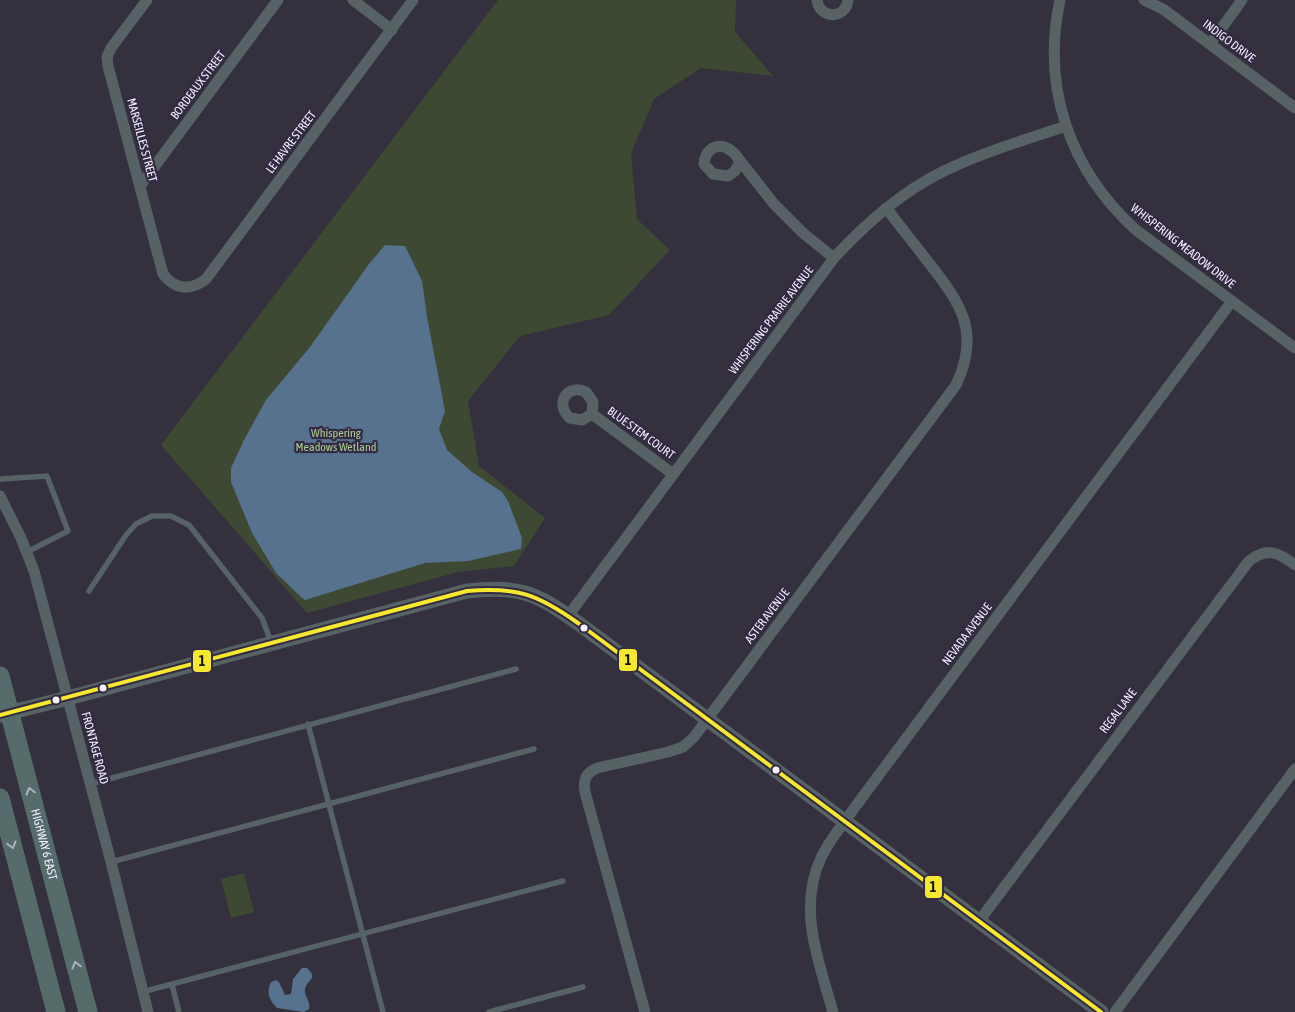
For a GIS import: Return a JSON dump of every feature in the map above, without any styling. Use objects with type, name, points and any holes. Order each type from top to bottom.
[{"type":"main road","name":"HIGHWAY 6 EAST","points":[[0,676],[5,713],[88,1012]]},
{"type":"main road","points":[[0,798],[56,1012]]},
{"type":"street","name":"MARSEILLES STREET","points":[[147,0],[111,48],[107,57],[108,66],[163,274],[168,281],[182,287]]},
{"type":"street","name":"BORDEAUX STREET","points":[[140,186],[278,0]]},
{"type":"street","points":[[353,0],[392,30]]},
{"type":"street","name":"LE HAVRE STREET","points":[[182,287],[191,287],[206,279],[413,0]]},
{"type":"street","points":[[817,0],[820,8],[825,13],[832,15],[839,14],[845,10],[848,0]]},
{"type":"street","name":"WHISPERING MEADOW DRIVE","points":[[1060,0],[1055,26],[1055,82],[1066,126],[1077,154],[1088,174],[1101,193],[1136,230],[1295,348]]},
{"type":"street","name":"INDIGO DRIVE","points":[[1144,0],[1162,9],[1295,108]]},
{"type":"street","points":[[1210,44],[1242,0]]},
{"type":"street","name":"WHISPERING PRAIRIE AVENUE","points":[[568,616],[834,258],[856,234],[886,208],[914,188],[943,171],[976,157],[1066,126]]},
{"type":"street","points":[[740,162],[774,204],[803,233],[834,258]]},
{"type":"street","name":"ASTER AVENUE","points":[[645,1012],[587,802],[584,780],[589,772],[597,768],[668,752],[683,747],[694,737],[956,385],[963,371],[967,354],[965,322],[959,305],[950,290],[886,208]]},
{"type":"street","name":"NEVADA AVENUE","points":[[833,1012],[811,931],[812,888],[821,857],[844,822],[1232,302]]},
{"type":"street","name":"BLUE STEM COURT","points":[[592,414],[673,474]]},
{"type":"street","name":"FRONTAGE ROAD","points":[[0,496],[34,571],[148,1012]]},
{"type":"street","name":"REGAL LANE","points":[[979,921],[1249,561],[1256,555],[1265,552],[1283,556],[1295,565]]},
{"type":"street","points":[[5,713],[68,698],[467,591],[489,589],[529,593],[543,599],[568,616],[708,718],[844,822],[1102,1012]]},
{"type":"street","points":[[1115,1012],[1295,769]]},
{"type":"lane","points":[[0,479],[47,476],[68,531],[27,552]]},
{"type":"lane","points":[[89,591],[126,535],[136,524],[152,516],[171,516],[189,525],[262,618],[272,644]]},
{"type":"lane","points":[[90,784],[516,669]]},
{"type":"lane","points":[[308,724],[383,1012]]},
{"type":"lane","points":[[110,862],[534,749]]},
{"type":"lane","points":[[142,992],[563,881]]},
{"type":"lane","points":[[172,985],[179,1012]]},
{"type":"lane","points":[[489,1012],[583,987]]},
{"type":"green space","name":"Whispering Meadows Wetland","points":[[498,0],[736,0],[735,32],[773,76],[701,68],[654,99],[631,153],[637,219],[670,250],[609,315],[520,336],[468,401],[479,466],[545,518],[514,566],[458,572],[307,613],[161,445]]},
{"type":"green space","points":[[244,873],[254,912],[231,918],[221,879]]},
{"type":"water","points":[[385,245],[405,246],[422,281],[445,411],[439,429],[447,450],[472,472],[502,492],[508,501],[522,538],[521,549],[468,561],[425,563],[305,600],[276,573],[252,533],[231,482],[231,468],[266,400],[310,347],[369,264]]},
{"type":"water","points":[[302,968],[307,968],[312,975],[305,989],[309,1009],[304,1012],[277,1008],[269,996],[271,982],[276,980],[279,982],[285,995],[291,994],[293,979]]},
{"type":"transit line","name":"1","points":[[0,715],[467,591],[500,590],[526,595],[551,605],[578,623],[1101,1012]]}]
